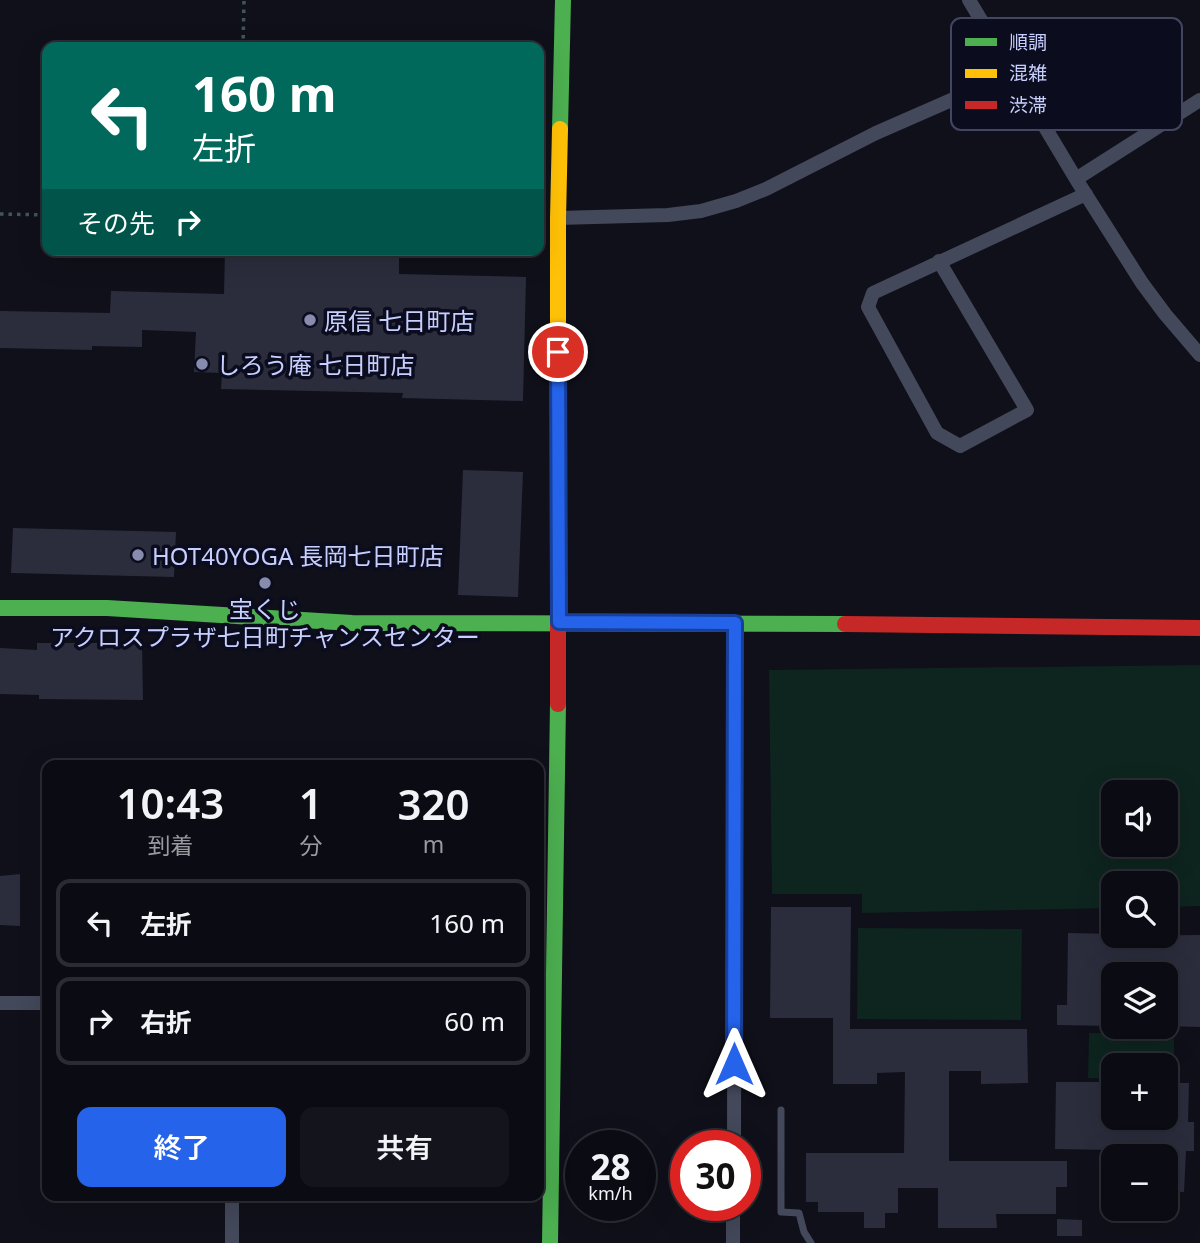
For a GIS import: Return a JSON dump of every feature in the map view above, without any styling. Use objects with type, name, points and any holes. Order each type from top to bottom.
[{"type":"street","points":[[550,1243],[559,622],[558,218],[563,0]]},
{"type":"street","points":[[969,0],[980,18]]},
{"type":"street","points":[[558,218],[668,215],[701,211],[736,201],[766,189],[876,133],[951,100]]},
{"type":"street","points":[[1182,111],[1200,100]]},
{"type":"street","points":[[1047,130],[1142,284],[1200,355]]},
{"type":"street","points":[[1076,178],[1152,130]]},
{"type":"street","points":[[939,261],[1027,410],[960,446],[937,433],[868,307],[873,293],[939,261],[1086,194]]},
{"type":"street","points":[[0,608],[107,608],[352,623],[735,623],[1200,628]]},
{"type":"street","points":[[734,1130],[735,623]]},
{"type":"street","points":[[0,1003],[42,1003]]},
{"type":"street","points":[[232,1201],[232,1243]]},
{"type":"street","points":[[733,1221],[733,1243]]},
{"type":"lane","points":[[781,1110],[781,1212],[799,1213],[804,1232],[811,1243]]},
{"type":"path","points":[[243,42],[244,0]]},
{"type":"path","points":[[0,214],[42,215]]},
{"type":"green space","points":[[1200,665],[1200,906],[1178,907],[1178,871],[1101,871],[1101,908],[862,913],[862,894],[772,894],[769,670]]},
{"type":"green space","points":[[858,928],[1022,929],[1021,1020],[857,1019]]},
{"type":"green space","points":[[1089,1033],[1101,1033],[1101,1039],[1174,1039],[1174,1053],[1101,1053],[1101,1079],[1088,1078]]},
{"type":"building","points":[[225,256],[399,256],[399,274],[526,277],[523,401],[402,398],[403,393],[221,389],[222,373],[194,372],[196,332],[142,330],[142,347],[92,346],[92,350],[0,348],[0,311],[110,313],[111,291],[224,294]]},
{"type":"building","points":[[463,470],[523,472],[518,597],[458,595]]},
{"type":"building","points":[[13,528],[176,532],[174,577],[11,573]]},
{"type":"building","points":[[37,643],[142,643],[143,700],[39,699],[39,695],[0,694],[0,648],[37,650]]},
{"type":"building","points":[[20,874],[20,926],[0,925],[0,876]]},
{"type":"building","points":[[771,907],[851,907],[850,1029],[1027,1029],[1028,1083],[981,1084],[981,1071],[949,1071],[949,1161],[1067,1161],[1067,1187],[1056,1187],[1056,1214],[996,1214],[997,1228],[938,1228],[938,1188],[898,1188],[898,1213],[885,1213],[885,1228],[864,1228],[864,1212],[818,1212],[818,1202],[806,1202],[806,1153],[904,1153],[905,1072],[877,1073],[877,1084],[833,1084],[833,1018],[770,1018]]},
{"type":"building","points":[[1068,933],[1101,934],[1101,948],[1178,948],[1178,935],[1200,935],[1200,1027],[1178,1026],[1178,962],[1101,962],[1101,1026],[1057,1025],[1057,1005],[1067,1005]]},
{"type":"building","points":[[1056,1082],[1101,1082],[1101,1130],[1178,1130],[1178,1083],[1189,1083],[1188,1122],[1194,1122],[1194,1151],[1186,1151],[1184,1192],[1178,1192],[1178,1144],[1101,1144],[1101,1150],[1055,1149]]},
{"type":"building","points":[[1057,1219],[1082,1220],[1082,1236],[1057,1236]]},
{"type":"traffic: fast","points":[[560,129],[563,0]]},
{"type":"traffic: fast","points":[[0,608],[107,608],[352,623],[845,624]]},
{"type":"traffic: fast","points":[[550,1243],[558,704]]},
{"type":"traffic: slow","points":[[558,384],[560,129]]},
{"type":"traffic: jam","points":[[558,384],[558,704]]},
{"type":"traffic: jam","points":[[845,624],[1200,628]]},
{"type":"place","name":"原信 七日町店","points":[[310,320]]},
{"type":"place","name":"しろう庵 七日町店","points":[[202,364]]},
{"type":"place","name":"HOT40YOGA 長岡七日町店","points":[[138,555]]},
{"type":"place","name":"宝くじ アクロスプラザ七日町チャンスセンター","points":[[265,583]]},
{"type":"route","points":[[558,352],[559,622],[735,623],[734,1064]]}]
